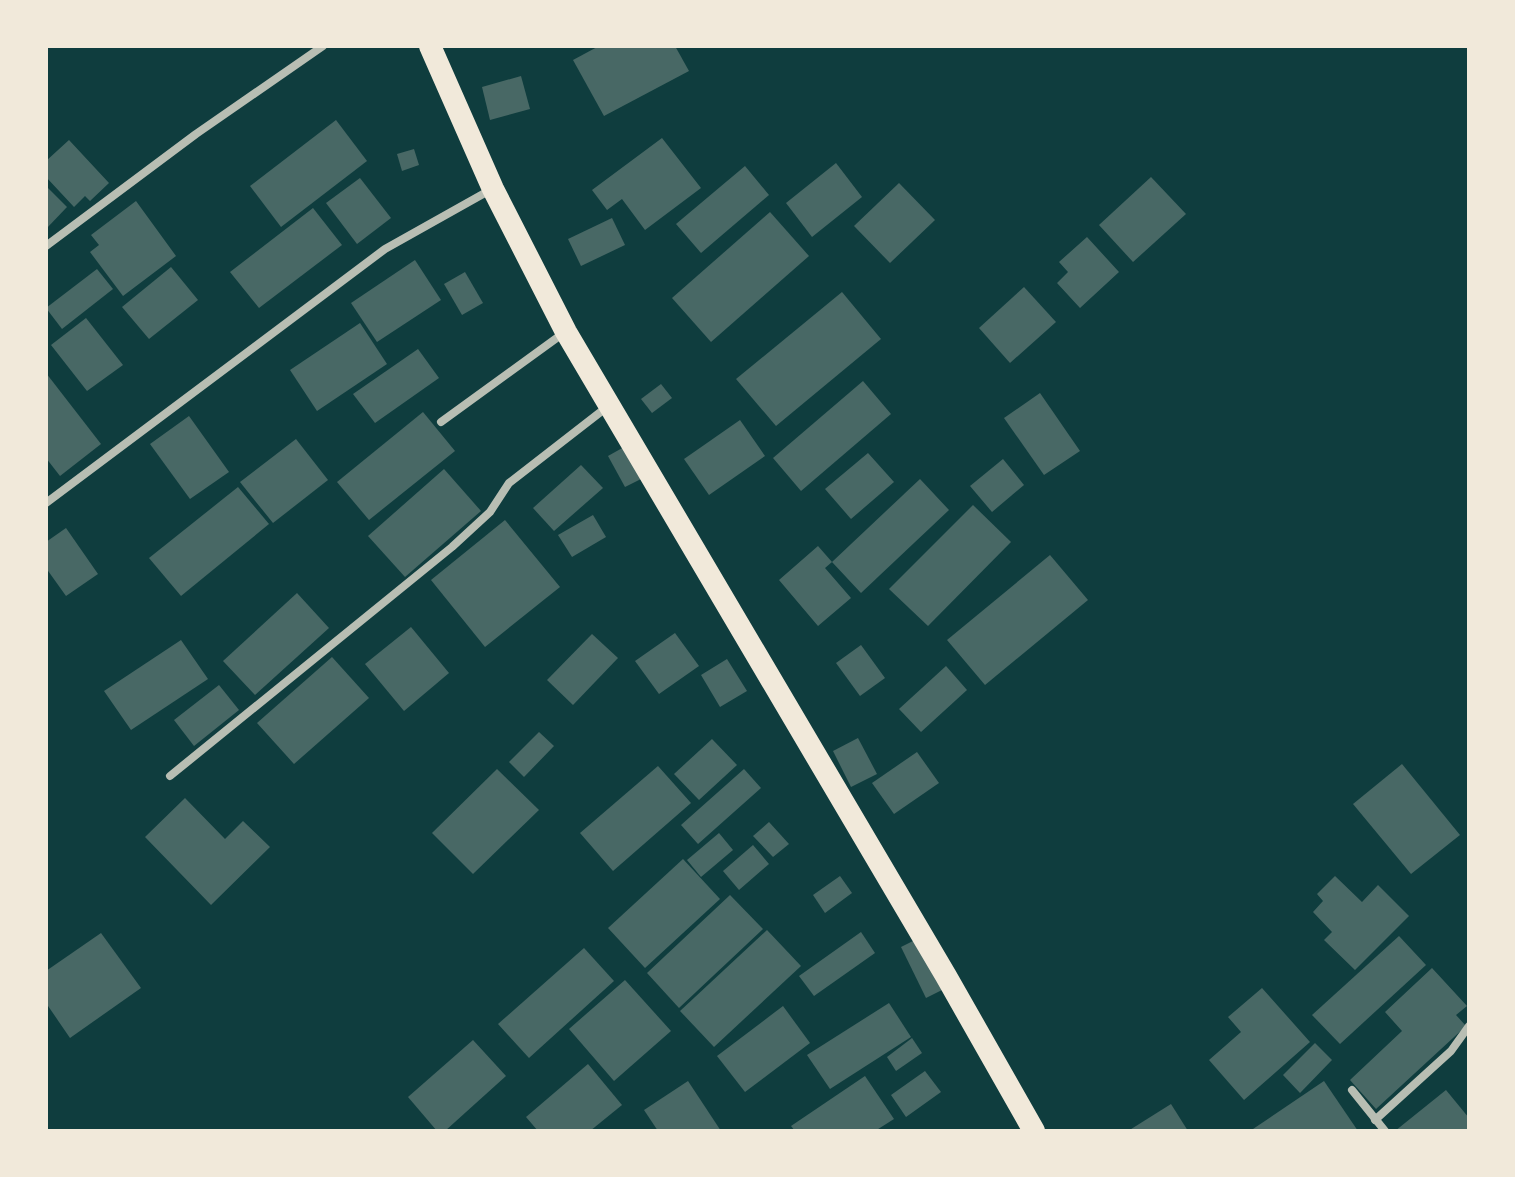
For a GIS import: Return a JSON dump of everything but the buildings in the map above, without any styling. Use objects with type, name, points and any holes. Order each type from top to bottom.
[{"type":"highway","points":[[430,46],[493,189],[566,332],[611,404],[1034,1131]]},
{"type":"street","points":[[46,246],[196,134],[323,46]]},
{"type":"street","points":[[46,503],[385,249],[493,189]]},
{"type":"street","points":[[441,422],[566,332]]},
{"type":"street","points":[[170,776],[452,547],[490,512],[509,483],[611,404]]},
{"type":"street","points":[[1375,1120],[1451,1051],[1469,1026]]},
{"type":"street","points":[[1352,1090],[1385,1131]]}]
